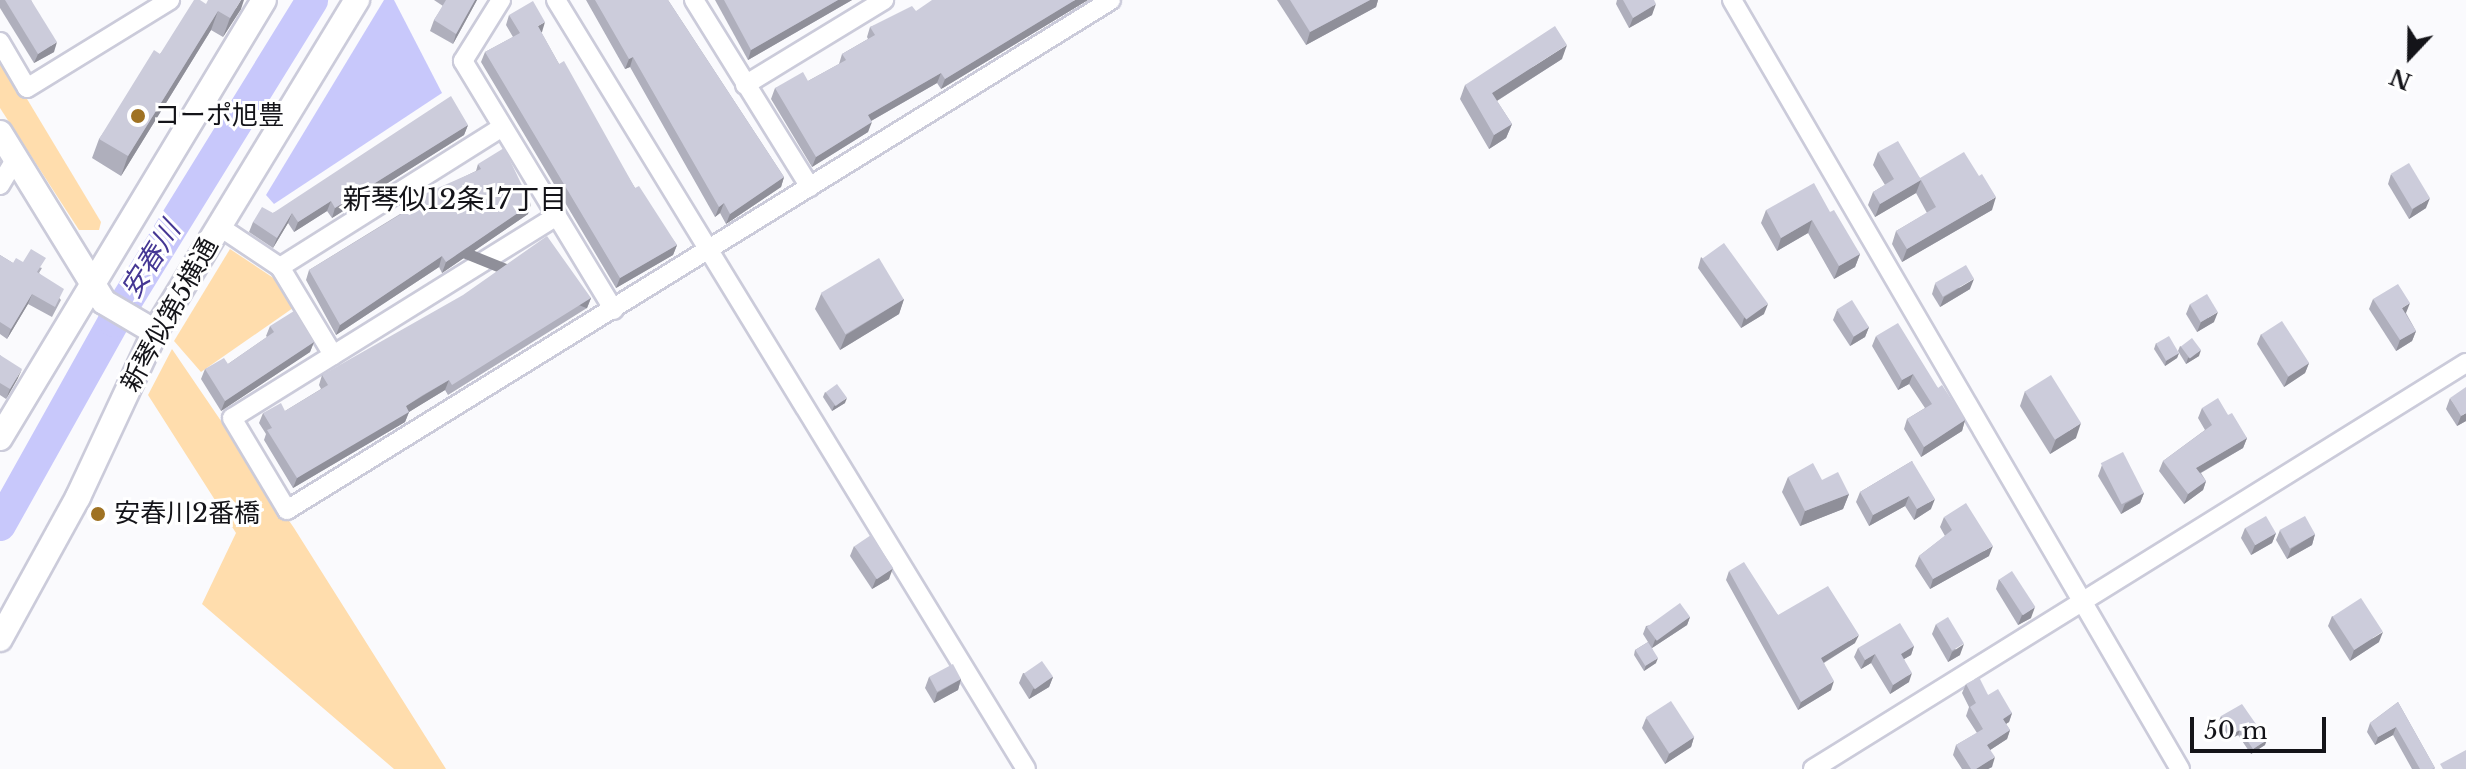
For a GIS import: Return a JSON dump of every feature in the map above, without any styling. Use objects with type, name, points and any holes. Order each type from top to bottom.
[{"type":"street","points":[[0,42],[27,88],[170,0]]},
{"type":"street","points":[[4,421],[100,293],[122,230],[264,0]]},
{"type":"street","name":"新琴似第5横通","points":[[0,639],[78,497],[147,328],[220,227],[357,0]]},
{"type":"street","points":[[501,0],[463,61],[614,310]]},
{"type":"street","points":[[556,0],[1026,769]]},
{"type":"street","points":[[694,0],[810,187]]},
{"type":"street","points":[[745,85],[884,0]]},
{"type":"street","points":[[555,217],[232,418],[287,510],[711,251],[1111,0]]},
{"type":"street","points":[[1732,0],[2085,600],[2180,769]]},
{"type":"street","points":[[280,267],[501,128]]},
{"type":"street","points":[[0,133],[100,293],[147,328]]},
{"type":"street","points":[[0,185],[16,158]]},
{"type":"street","points":[[220,227],[280,267],[333,355]]},
{"type":"street","points":[[1813,769],[2466,363]]},
{"type":"shaded area","points":[[0,54],[101,222],[99,230],[79,230],[0,108]]},
{"type":"shaded area","points":[[230,249],[275,279],[293,308],[201,372],[174,341]]},
{"type":"shaded area","points":[[172,349],[294,528],[446,769],[394,769],[202,604],[236,533],[148,395]]},
{"type":"water","points":[[384,0],[394,0],[442,93],[274,204],[266,195]]},
{"type":"building","points":[[5,0],[31,0],[57,42],[38,54]]},
{"type":"building","name":"コーポ旭豊","points":[[194,0],[206,4],[208,0],[241,0],[230,18],[218,11],[128,156],[99,139],[154,50],[160,54]]},
{"type":"building","points":[[446,0],[475,0],[456,34],[434,20]]},
{"type":"building","points":[[595,0],[668,0],[784,177],[730,214],[724,203],[719,207],[633,57],[629,59]]},
{"type":"building","points":[[724,0],[838,0],[751,50]]},
{"type":"building","points":[[932,0],[1075,0],[945,79],[941,73],[868,115],[872,122],[816,157],[775,88],[803,72],[808,81],[846,60],[842,54],[875,35],[870,27],[912,6],[916,11]]},
{"type":"building","points":[[1290,0],[1370,0],[1310,32]]},
{"type":"building","points":[[1623,0],[1654,0],[1656,4],[1633,18]]},
{"type":"building","points":[[533,1],[545,22],[538,26],[559,64],[564,61],[635,188],[639,186],[677,245],[620,278],[485,52],[520,33],[509,15]]},
{"type":"building","points":[[1555,26],[1567,45],[1492,93],[1512,124],[1494,135],[1465,85]]},
{"type":"building","points":[[451,96],[468,125],[335,208],[331,201],[298,222],[292,213],[277,238],[253,222],[262,207],[273,213]]},
{"type":"building","points":[[1898,141],[1920,178],[1964,152],[1996,197],[1907,249],[1896,231],[1936,207],[1921,180],[1880,204],[1873,192],[1894,179],[1878,152]]},
{"type":"building","points":[[504,148],[531,204],[446,262],[442,256],[340,325],[309,270],[411,208],[408,204],[422,195],[481,169],[478,164]]},
{"type":"building","points":[[2409,163],[2430,198],[2412,209],[2391,174]]},
{"type":"building","points":[[1814,183],[1860,254],[1839,266],[1812,220],[1781,238],[1766,210]]},
{"type":"building","points":[[547,236],[591,298],[452,385],[449,380],[423,395],[406,406],[409,412],[297,478],[267,430],[272,428],[263,413],[281,403],[285,411],[328,385],[322,375],[463,295]]},
{"type":"building","points":[[1724,243],[1768,304],[1746,320],[1702,259]]},
{"type":"building","points":[[31,249],[46,258],[37,272],[64,289],[55,307],[32,294],[11,329],[0,322],[0,255],[13,263],[16,258],[23,262]]},
{"type":"building","points":[[879,258],[904,299],[845,334],[821,293]]},
{"type":"building","points":[[1966,265],[1974,279],[1943,297],[1935,283]]},
{"type":"building","points":[[2398,284],[2410,303],[2402,308],[2416,331],[2400,340],[2373,299]]},
{"type":"building","points":[[2207,294],[2218,312],[2201,322],[2190,304]]},
{"type":"building","points":[[1852,300],[1869,327],[1854,337],[1837,310]]},
{"type":"building","points":[[294,311],[314,342],[225,401],[205,369],[224,358],[228,364],[274,332],[270,326]]},
{"type":"building","points":[[2282,321],[2309,363],[2288,377],[2261,335]]},
{"type":"building","points":[[1898,323],[1938,388],[1942,385],[1965,420],[1924,447],[1907,419],[1932,404],[1913,374],[1902,380],[1876,336]]},
{"type":"building","points":[[2169,336],[2179,353],[2166,361],[2156,344]]},
{"type":"building","points":[[2192,338],[2201,350],[2190,358],[2181,346]]},
{"type":"building","points":[[0,355],[22,369],[10,389],[0,383]]},
{"type":"building","points":[[2051,375],[2081,423],[2055,440],[2025,391]]},
{"type":"building","points":[[837,384],[847,398],[836,406],[826,392]]},
{"type":"building","points":[[2466,387],[2466,413],[2461,416],[2450,398]]},
{"type":"building","points":[[2218,398],[2228,415],[2232,413],[2247,438],[2196,468],[2206,481],[2188,494],[2163,461],[2212,425],[2202,408]]},
{"type":"building","points":[[2123,452],[2144,493],[2122,504],[2101,463]]},
{"type":"building","points":[[1912,461],[1935,499],[1917,509],[1909,496],[1873,515],[1860,492]]},
{"type":"building","points":[[1813,463],[1822,480],[1838,472],[1849,494],[1805,511],[1788,477]]},
{"type":"building","points":[[1966,503],[1993,546],[1933,579],[1919,556],[1952,530],[1944,517]]},
{"type":"building","points":[[2266,516],[2276,533],[2255,545],[2245,528]]},
{"type":"building","points":[[2305,516],[2315,534],[2290,548],[2280,530]]},
{"type":"building","points":[[871,535],[893,568],[877,579],[854,546]]},
{"type":"building","points":[[1744,562],[1778,615],[1828,586],[1859,635],[1821,658],[1834,681],[1801,702],[1729,571]]},
{"type":"building","points":[[2012,571],[2035,607],[2023,615],[1999,579]]},
{"type":"building","points":[[2361,598],[2383,632],[2354,650],[2332,617]]},
{"type":"building","points":[[1680,603],[1690,617],[1657,641],[1647,627]]},
{"type":"building","points":[[1948,617],[1964,644],[1952,651],[1936,624]]},
{"type":"building","points":[[1900,623],[1914,646],[1901,654],[1912,673],[1893,685],[1875,654],[1865,660],[1858,648]]},
{"type":"building","points":[[1648,642],[1658,658],[1645,666],[1635,650]]},
{"type":"building","points":[[1042,661],[1053,677],[1035,689],[1024,674]]},
{"type":"building","points":[[953,664],[961,679],[937,692],[929,677]]},
{"type":"building","points":[[1979,677],[1988,695],[1998,689],[2012,713],[2003,719],[2010,730],[1987,745],[1995,757],[1971,769],[1956,745],[1983,729],[1970,707],[1976,703],[1966,684]]},
{"type":"building","points":[[1671,701],[1694,737],[1669,753],[1646,717]]},
{"type":"building","points":[[2398,702],[2435,768],[2420,769],[2396,727],[2378,737],[2370,723]]},
{"type":"building","points":[[2242,704],[2267,740],[2253,749],[2240,730],[2232,734],[2221,716]]},
{"type":"building","points":[[2466,750],[2466,769],[2443,769],[2440,764]]},
{"type":"waterway","name":"安春川","points":[[0,525],[114,321],[312,0]]},
{"type":"place","name":"コーポ旭豊","points":[[138,116]]},
{"type":"place","name":"安春川2番橋","points":[[98,514]]},
{"type":"district","name":"新琴似12条17丁目","points":[[455,200]]}]
